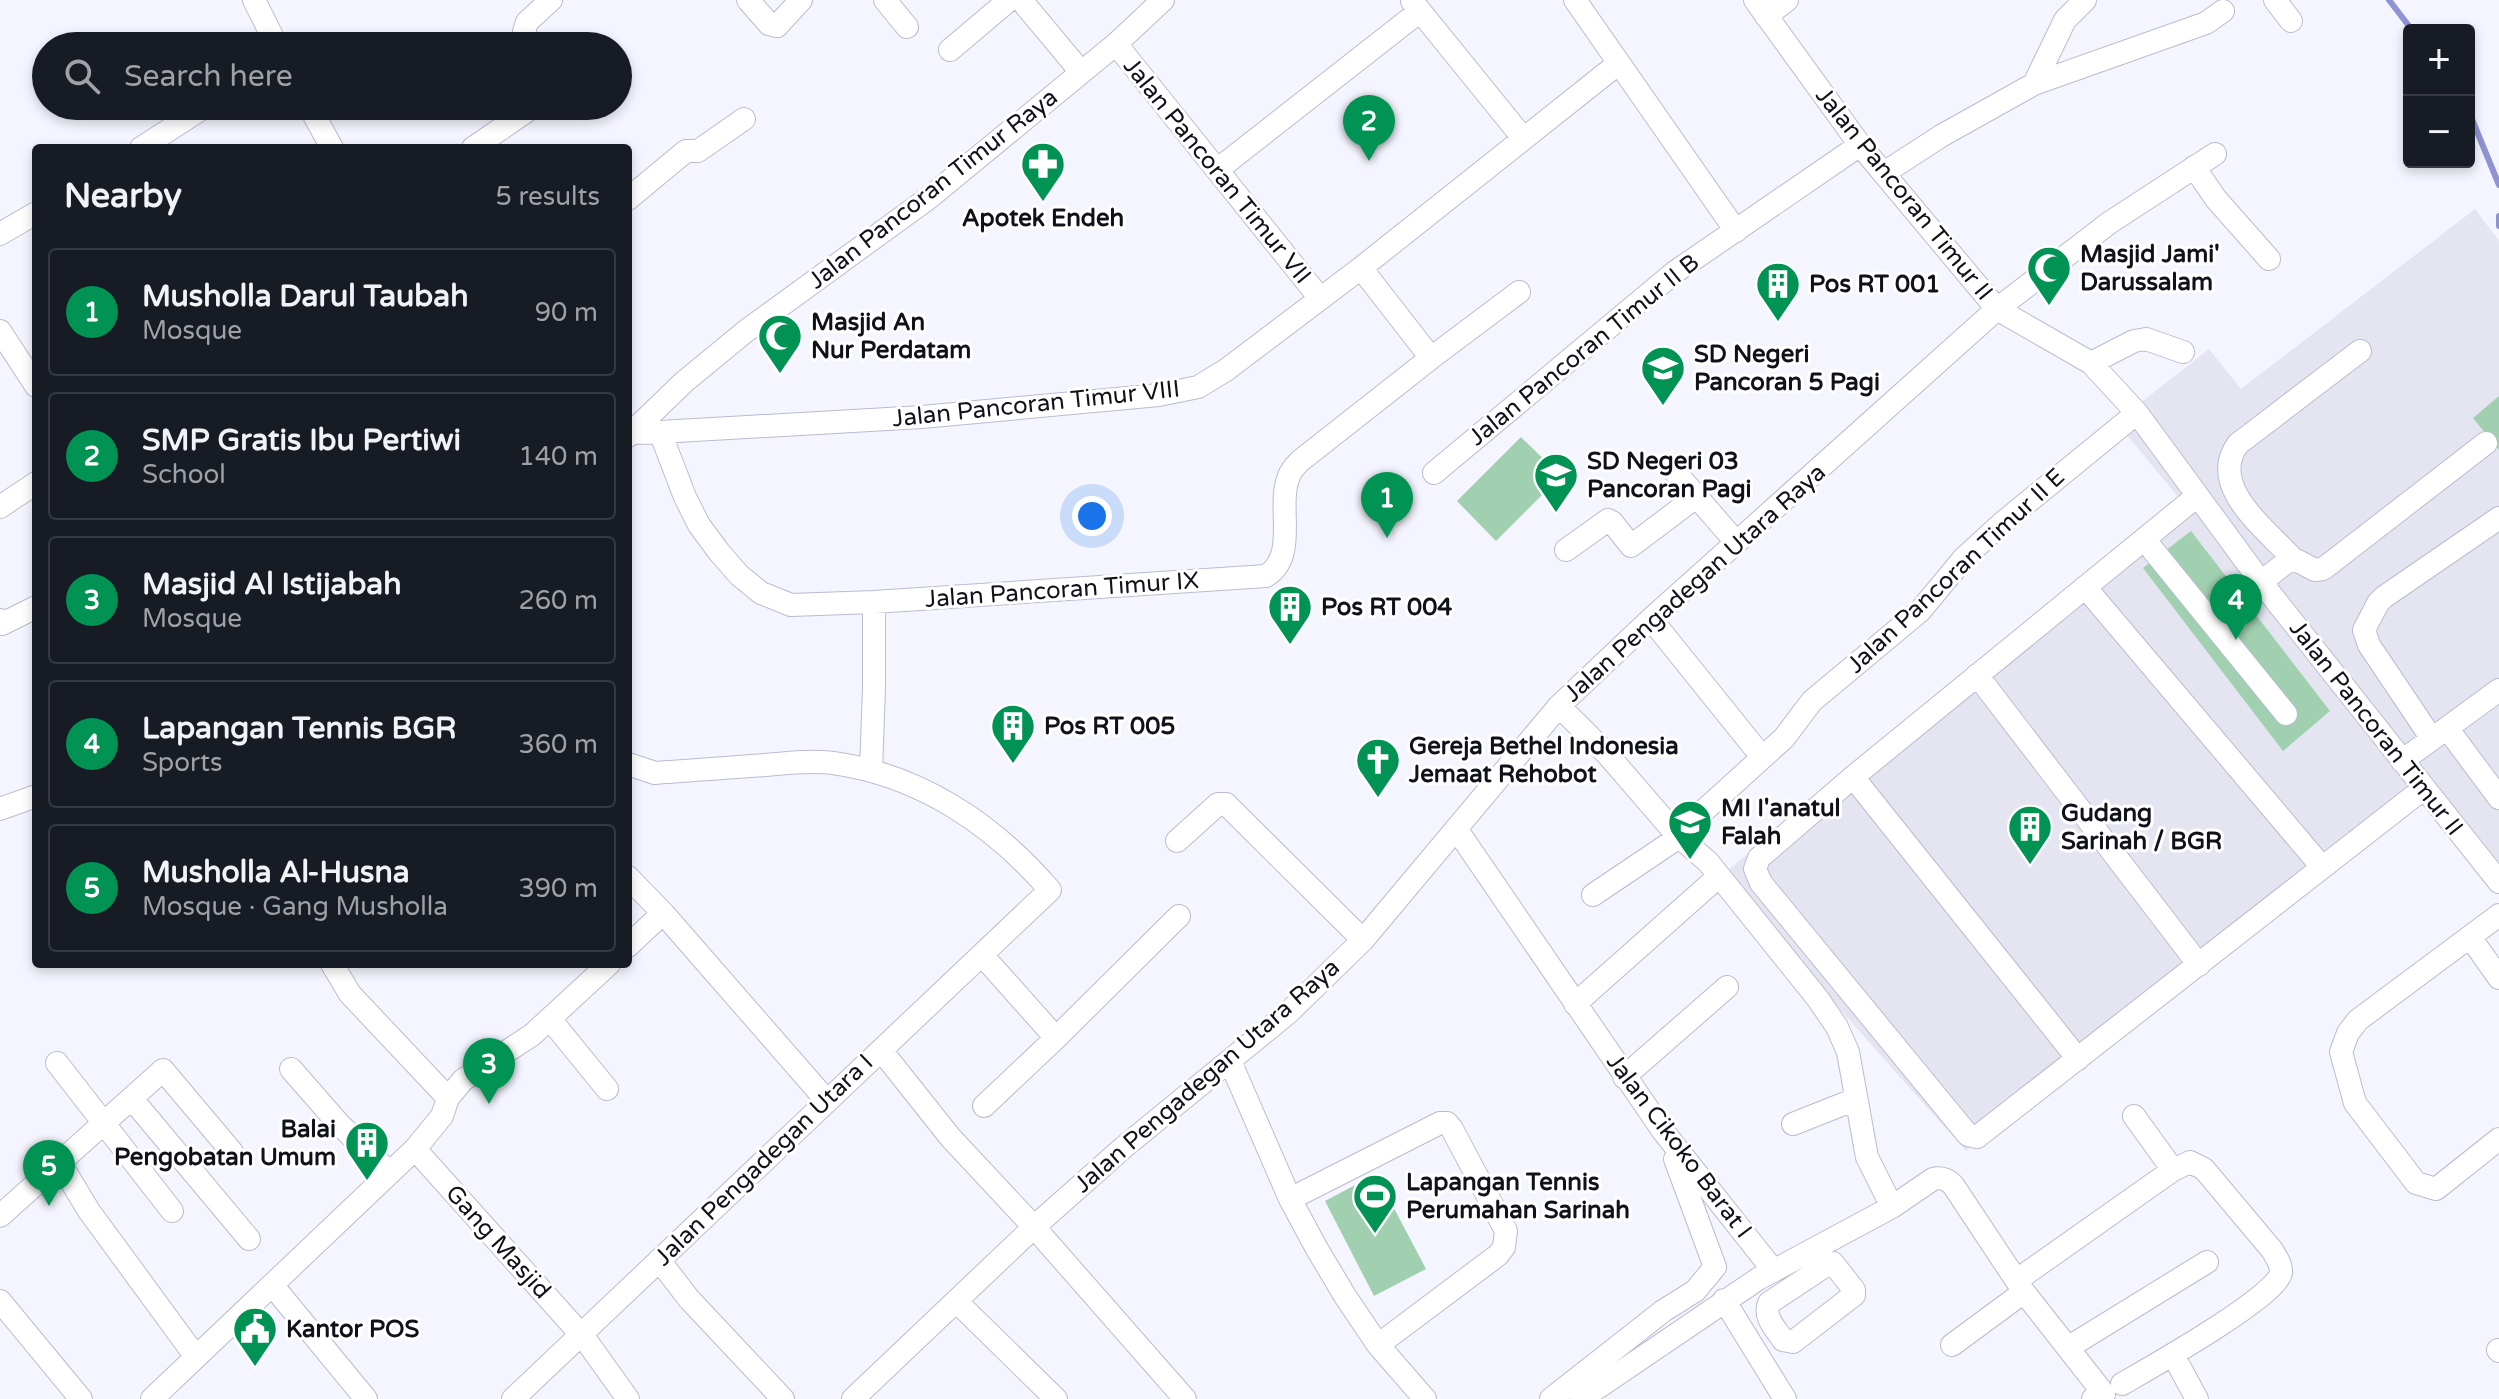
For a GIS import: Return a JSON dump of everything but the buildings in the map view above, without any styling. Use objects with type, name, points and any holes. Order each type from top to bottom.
[{"type":"street","points":[[254,0],[270,32]]},
{"type":"street","points":[[524,32],[527,22],[551,0]]},
{"type":"street","points":[[748,0],[769,24],[777,26],[801,0]]},
{"type":"street","points":[[885,0],[907,27]]},
{"type":"street","points":[[950,50],[1009,0]]},
{"type":"street","points":[[1021,0],[1081,72]]},
{"type":"street","name":"Jalan Pancoran Timur Raya","points":[[632,430],[746,331],[930,197],[1116,44],[1163,0]]},
{"type":"street","points":[[1575,0],[1736,231]]},
{"type":"street","points":[[1760,8],[1787,0]]},
{"type":"street","points":[[2034,84],[2065,20],[2085,0]]},
{"type":"street","points":[[2275,0],[2291,21]]},
{"type":"street","points":[[1217,170],[1415,6],[1523,138]]},
{"type":"street","name":"Jalan Pancoran Timur II","points":[[1760,8],[1860,145],[1997,309],[2091,363],[2137,413],[2261,582],[2499,882]]},
{"type":"street","points":[[1884,173],[1941,136],[2034,84],[2206,23],[2223,11]]},
{"type":"street","name":"Jalan Pancoran Timur VII","points":[[1116,44],[1319,297]]},
{"type":"street","name":"Jalan Pancoran Timur VIII","points":[[632,433],[922,417],[1181,392],[1198,387],[1226,370],[1361,268],[1619,63]]},
{"type":"street","points":[[632,196],[686,151],[698,151],[744,119]]},
{"type":"street","points":[[147,144],[184,120]]},
{"type":"street","points":[[317,120],[330,144]]},
{"type":"street","points":[[479,144],[514,120]]},
{"type":"street","name":"Jalan Pancoran Timur II B","points":[[1434,473],[1675,272],[1860,145]]},
{"type":"street","name":"Jalan Pengadegan Utara Raya","points":[[853,1399],[1034,1227],[1124,1147],[1288,1013],[1363,940],[1559,706],[1651,619],[1997,309],[2109,223],[2215,154]]},
{"type":"street","points":[[2194,167],[2216,199],[2269,259]]},
{"type":"street","points":[[0,234],[32,215]]},
{"type":"street","points":[[1361,268],[1431,358]]},
{"type":"street","name":"Jalan Pancoran Timur IX","points":[[660,432],[675,475],[699,525],[739,575],[761,593],[791,605],[1266,576],[1275,570],[1283,556],[1286,489],[1292,470],[1300,461],[1519,292]]},
{"type":"street","points":[[0,331],[32,380]]},
{"type":"street","points":[[2091,363],[2134,341],[2146,339],[2183,352]]},
{"type":"street","points":[[2360,351],[2238,444],[2231,454],[2228,471],[2230,483],[2240,501],[2292,558],[2315,570],[2323,569],[2486,443]]},
{"type":"street","name":"Jalan Pancoran Timur II E","points":[[1593,895],[1678,836],[1784,738],[1812,701],[1920,611],[1964,558],[2137,413]]},
{"type":"street","points":[[1670,466],[1736,542]]},
{"type":"street","points":[[0,507],[32,486]]},
{"type":"street","points":[[2197,496],[1853,777],[1759,858],[1755,869],[1761,883],[1968,1135],[1977,1137],[2423,789]]},
{"type":"street","points":[[1566,550],[1608,520],[1631,546],[1696,497]]},
{"type":"street","points":[[2499,518],[2384,597],[2364,630],[2369,645],[2439,734],[2499,798]]},
{"type":"street","points":[[2144,539],[2286,714]]},
{"type":"street","points":[[2261,582],[2292,558]]},
{"type":"street","points":[[2085,587],[2322,867]]},
{"type":"street","points":[[871,771],[874,602]]},
{"type":"street","points":[[1,623],[32,609]]},
{"type":"street","points":[[1651,619],[1762,757]]},
{"type":"street","points":[[1977,675],[2199,965]]},
{"type":"street","points":[[2402,761],[2499,690]]},
{"type":"street","points":[[1559,706],[1607,754],[1678,836],[1708,862],[1837,1027],[1848,1052],[1867,1157],[1892,1207]]},
{"type":"street","points":[[632,765],[655,773],[831,763],[871,771],[917,786],[970,816],[989,830],[1050,890],[881,1050]]},
{"type":"street","points":[[1853,777],[2078,1059]]},
{"type":"street","points":[[0,809],[32,797]]},
{"type":"street","points":[[1177,841],[1218,804],[1226,804],[1363,940]]},
{"type":"street","name":"Jalan Cikoko Barat I","points":[[1457,830],[1624,1077],[1766,1274],[1773,1299]]},
{"type":"street","points":[[1575,1004],[1718,877]]},
{"type":"street","points":[[632,881],[827,1101]]},
{"type":"street","points":[[632,942],[663,913]]},
{"type":"street","points":[[2499,915],[2358,1020],[2348,1033],[2341,1052],[2355,1103],[2416,1183],[2436,1189],[2499,1139]]},
{"type":"street","points":[[984,1106],[1179,916]]},
{"type":"street","points":[[2470,937],[2499,978]]},
{"type":"street","points":[[982,955],[1056,1038]]},
{"type":"street","points":[[334,968],[355,1000],[448,1098]]},
{"type":"street","points":[[152,1399],[415,1149],[442,1116],[448,1098],[463,1080],[532,1035],[605,968]]},
{"type":"street","points":[[1624,1077],[1727,987]]},
{"type":"street","points":[[550,1019],[607,1089]]},
{"type":"street","name":"Jalan Pengadegan Utara I","points":[[513,1399],[881,1050],[950,1137],[1034,1227],[1185,1399]]},
{"type":"street","points":[[1230,1061],[1290,1199],[1345,1296],[1378,1345],[1425,1399]]},
{"type":"street","points":[[57,1063],[172,1211]]},
{"type":"street","points":[[291,1069],[340,1125],[390,1173]]},
{"type":"street","points":[[0,1216],[163,1070],[232,1152]]},
{"type":"street","points":[[132,1099],[249,1239]]},
{"type":"street","points":[[1793,1124],[1856,1099]]},
{"type":"street","points":[[2134,1116],[2173,1170]]},
{"type":"street","points":[[1290,1199],[1440,1123],[1447,1123],[1452,1129],[1506,1231],[1504,1247],[1498,1255],[1378,1345]]},
{"type":"street","points":[[1551,1399],[1663,1311],[1695,1291],[1715,1267],[1688,1189],[1663,1131]]},
{"type":"street","name":"Gang Masjid","points":[[415,1149],[581,1334],[628,1399]]},
{"type":"street","points":[[1952,1345],[2021,1286],[2173,1170],[2190,1162],[2204,1169],[2272,1250],[2281,1273],[2276,1283],[2232,1316],[2122,1384]]},
{"type":"street","points":[[60,1163],[96,1221],[196,1357]]},
{"type":"street","points":[[1581,1399],[1766,1274],[1892,1207],[1940,1177],[1947,1179],[2021,1286],[2104,1394],[2093,1399]]},
{"type":"street","points":[[659,1260],[689,1299],[783,1399]]},
{"type":"street","points":[[2069,1347],[2207,1262]]},
{"type":"street","points":[[273,1286],[366,1399]]},
{"type":"street","points":[[1724,1300],[1785,1399]]},
{"type":"street","points":[[0,1301],[81,1399]]},
{"type":"street","points":[[956,1301],[1056,1399]]},
{"type":"street","points":[[2173,1355],[2197,1399]]},
{"type":"shaded area","points":[[2475,209],[2499,241],[2499,863],[2436,788],[1966,1151],[1721,876],[2179,498],[2116,422],[2209,349],[2241,389]]},
{"type":"green space","points":[[2499,396],[2499,450],[2473,418]]},
{"type":"green space","points":[[1521,437],[1561,476],[1496,541],[1457,501]]},
{"type":"green space","points":[[2191,531],[2330,711],[2283,751],[2143,568]]},
{"type":"green space","name":"Lapangan Tennis Perumahan Sarinah","points":[[1376,1174],[1426,1269],[1374,1296],[1325,1201]]},
{"type":"waterway","points":[[2389,0],[2407,24]]},
{"type":"waterway","points":[[2475,127],[2499,185]]},
{"type":"waterway","points":[[2499,216],[2499,226]]},
{"type":"place","name":"SMP Gratis Ibu Pertiwi","points":[[1369,161]]},
{"type":"place","name":"Apotek Endeh","points":[[1043,203]]},
{"type":"place","name":"Masjid Jami' Darussalam","points":[[2049,307]]},
{"type":"place","name":"Pos RT 001","points":[[1778,323]]},
{"type":"place","name":"Masjid An Nur Perdatam","points":[[780,375]]},
{"type":"place","name":"SD Negeri Pancoran 5 Pagi","points":[[1663,407]]},
{"type":"place","name":"SD Negeri 03 Pancoran Pagi","points":[[1556,514]]},
{"type":"place","name":"Musholla Darul Taubah","points":[[1387,538]]},
{"type":"place","name":"Lapangan Tennis BGR","points":[[2236,640]]},
{"type":"place","name":"Pos RT 004","points":[[1290,646]]},
{"type":"place","name":"Pos RT 005","points":[[1013,765]]},
{"type":"place","name":"Gereja Bethel Indonesia Jemaat Rehobot","points":[[1378,799]]},
{"type":"place","name":"MI I'anatul Falah","points":[[1690,861]]},
{"type":"place","name":"Gudang Sarinah / BGR","points":[[2030,866]]},
{"type":"place","name":"Masjid Al Istijabah","points":[[489,1104]]},
{"type":"place","name":"Balai Pengobatan Umum","points":[[367,1182]]},
{"type":"place","name":"Musholla Al-Husna","points":[[49,1206]]},
{"type":"place","name":"Lapangan Tennis Perumahan Sarinah","points":[[1375,1235]]},
{"type":"place","name":"Kantor POS","points":[[255,1368]]}]
